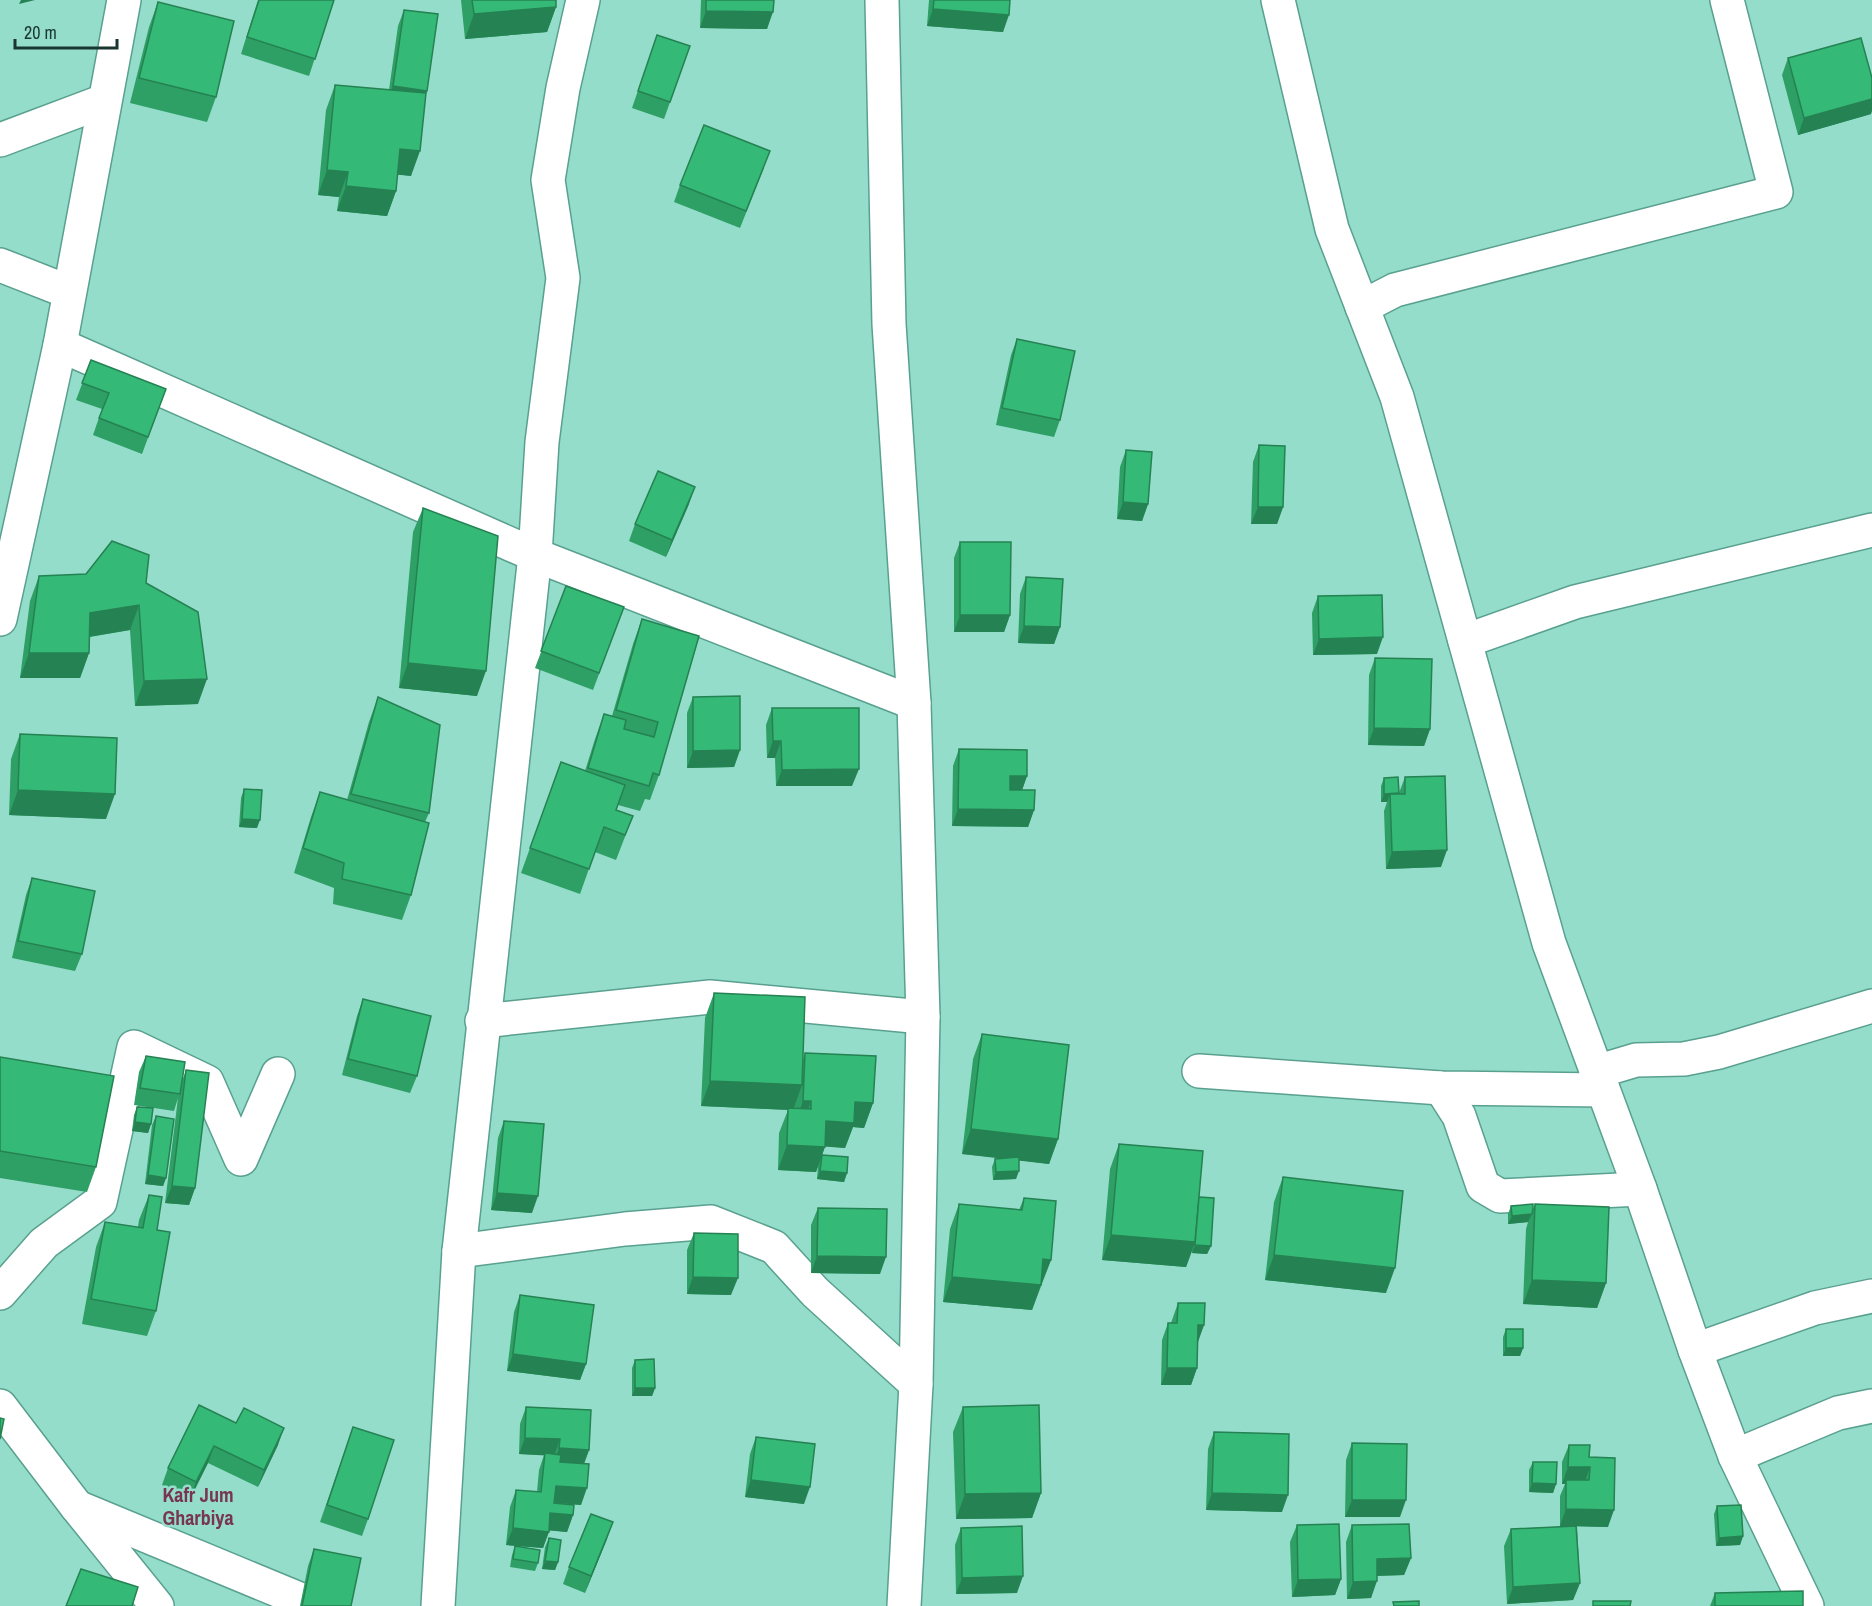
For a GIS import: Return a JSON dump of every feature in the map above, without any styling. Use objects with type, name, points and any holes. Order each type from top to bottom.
[{"type":"street","points":[[0,619],[60,345],[124,0]]},
{"type":"street","points":[[438,1606],[459,1251],[482,1021],[535,555],[542,442],[563,278],[548,180],[563,88],[583,0]]},
{"type":"street","points":[[882,0],[889,324],[914,703],[923,1017],[916,1384],[904,1606]]},
{"type":"street","points":[[1278,0],[1332,229],[1396,397],[1549,943],[1735,1456],[1807,1606]]},
{"type":"street","points":[[1362,307],[1395,290],[1776,192],[1727,0]]},
{"type":"street","points":[[0,140],[104,101]]},
{"type":"street","points":[[0,265],[69,292]]},
{"type":"street","points":[[60,345],[535,555],[914,703]]},
{"type":"street","points":[[1465,641],[1575,602],[1872,530]]},
{"type":"street","points":[[482,1021],[710,997],[923,1017]]},
{"type":"street","points":[[1199,1071],[1441,1088],[1600,1081],[1636,1060],[1684,1059],[1719,1052],[1872,1006]]},
{"type":"street","points":[[0,1293],[44,1243],[100,1202],[134,1047],[207,1082],[241,1159],[278,1074]]},
{"type":"street","points":[[1441,1088],[1459,1116],[1483,1186],[1500,1196],[1640,1189]]},
{"type":"street","points":[[459,1251],[625,1229],[711,1222],[774,1247],[815,1292],[916,1384]]},
{"type":"street","points":[[1695,1350],[1815,1308],[1872,1296]]},
{"type":"street","points":[[0,1406],[77,1508],[157,1606]]},
{"type":"street","points":[[1735,1456],[1838,1413],[1872,1406]]},
{"type":"street","points":[[77,1508],[316,1606]]},
{"type":"building","points":[[259,0],[334,0],[315,59],[247,37]]},
{"type":"building","points":[[472,0],[556,0],[556,7],[474,14]]},
{"type":"building","points":[[706,0],[774,0],[773,12],[706,11]]},
{"type":"building","points":[[934,0],[1010,0],[1009,15],[933,9]]},
{"type":"building","points":[[158,2],[234,21],[216,97],[139,78]]},
{"type":"building","points":[[404,10],[438,14],[427,91],[393,86]]},
{"type":"building","points":[[657,35],[690,46],[670,102],[638,91]]},
{"type":"building","points":[[1861,38],[1872,78],[1872,99],[1804,118],[1788,58]]},
{"type":"building","points":[[335,85],[426,93],[420,151],[400,149],[396,191],[346,186],[348,172],[327,170]]},
{"type":"building","points":[[704,125],[770,151],[746,211],[680,185]]},
{"type":"building","points":[[1017,339],[1075,351],[1060,420],[1002,408]]},
{"type":"building","points":[[91,360],[166,389],[148,437],[99,418],[109,393],[82,383]]},
{"type":"building","points":[[1259,445],[1285,446],[1283,507],[1258,507]]},
{"type":"building","points":[[1126,450],[1152,452],[1148,504],[1123,502]]},
{"type":"building","points":[[658,471],[695,487],[672,540],[635,524]]},
{"type":"building","points":[[423,508],[498,536],[486,671],[408,663]]},
{"type":"building","points":[[112,541],[149,555],[146,583],[198,612],[207,679],[144,681],[139,605],[90,613],[89,653],[29,653],[39,576],[86,574]]},
{"type":"building","points":[[960,542],[1011,542],[1010,615],[960,615]]},
{"type":"building","points":[[1026,577],[1063,579],[1060,627],[1024,626]]},
{"type":"building","points":[[566,586],[624,607],[599,673],[541,651]]},
{"type":"building","points":[[1382,595],[1383,637],[1319,639],[1318,596]]},
{"type":"building","points":[[642,619],[699,636],[659,775],[653,773],[649,786],[588,768],[604,714],[626,720],[624,729],[654,737],[658,722],[616,710]]},
{"type":"building","points":[[1375,658],[1432,659],[1430,729],[1374,728]]},
{"type":"building","points":[[740,696],[740,750],[693,751],[693,697]]},
{"type":"building","points":[[378,697],[440,725],[429,813],[351,794]]},
{"type":"building","points":[[772,708],[859,708],[859,769],[782,770],[781,741],[773,741]]},
{"type":"building","points":[[20,734],[117,738],[115,794],[18,790]]},
{"type":"building","points":[[959,749],[1027,750],[1027,776],[1010,776],[1010,790],[1035,790],[1034,810],[958,809]]},
{"type":"building","points":[[561,762],[625,785],[616,810],[633,816],[625,835],[604,827],[589,869],[530,848]]},
{"type":"building","points":[[1445,776],[1447,850],[1392,852],[1390,794],[1405,794],[1405,777]]},
{"type":"building","points":[[1398,777],[1399,793],[1384,794],[1384,778]]},
{"type":"building","points":[[244,789],[262,790],[260,820],[242,819]]},
{"type":"building","points":[[320,792],[429,823],[411,895],[342,879],[344,863],[303,848]]},
{"type":"building","points":[[32,878],[95,891],[82,954],[18,941]]},
{"type":"building","points":[[714,993],[805,997],[802,1085],[710,1081]]},
{"type":"building","points":[[363,999],[431,1016],[417,1076],[348,1059]]},
{"type":"building","points":[[982,1034],[1069,1045],[1058,1139],[971,1129]]},
{"type":"building","points":[[805,1053],[876,1056],[873,1103],[855,1102],[854,1123],[826,1121],[825,1147],[787,1145],[788,1108],[811,1109],[811,1101],[803,1101]]},
{"type":"building","points":[[146,1056],[185,1062],[180,1094],[140,1088]]},
{"type":"building","points":[[0,1057],[114,1076],[96,1167],[0,1151]]},
{"type":"building","points":[[186,1070],[209,1073],[195,1188],[172,1186]]},
{"type":"building","points":[[137,1107],[153,1108],[151,1124],[135,1122]]},
{"type":"building","points":[[156,1116],[174,1119],[166,1178],[148,1175]]},
{"type":"building","points":[[504,1121],[544,1124],[538,1196],[497,1193]]},
{"type":"building","points":[[1119,1144],[1203,1151],[1195,1242],[1111,1235]]},
{"type":"building","points":[[822,1155],[848,1157],[847,1173],[820,1171]]},
{"type":"building","points":[[1019,1157],[1019,1171],[996,1172],[995,1159]]},
{"type":"building","points":[[1283,1177],[1403,1191],[1395,1268],[1274,1255]]},
{"type":"building","points":[[149,1195],[162,1197],[157,1230],[170,1232],[156,1311],[91,1299],[105,1222],[143,1228]]},
{"type":"building","points":[[1199,1197],[1214,1198],[1211,1246],[1195,1245]]},
{"type":"building","points":[[1024,1198],[1056,1201],[1051,1260],[1043,1259],[1041,1285],[952,1277],[959,1204],[1022,1210]]},
{"type":"building","points":[[1533,1204],[1532,1214],[1512,1216],[1511,1206]]},
{"type":"building","points":[[1535,1204],[1609,1207],[1606,1283],[1532,1280]]},
{"type":"building","points":[[818,1208],[887,1209],[886,1257],[817,1256]]},
{"type":"building","points":[[694,1233],[738,1234],[738,1278],[693,1277]]},
{"type":"building","points":[[520,1295],[594,1305],[586,1364],[513,1354]]},
{"type":"building","points":[[1178,1303],[1205,1303],[1204,1325],[1198,1325],[1197,1368],[1167,1368],[1168,1323],[1177,1323]]},
{"type":"building","points":[[1506,1329],[1523,1329],[1523,1348],[1506,1348]]},
{"type":"building","points":[[654,1359],[655,1388],[635,1388],[635,1360]]},
{"type":"building","points":[[199,1405],[236,1423],[244,1408],[284,1428],[264,1470],[214,1446],[196,1482],[168,1468]]},
{"type":"building","points":[[1039,1405],[1041,1493],[965,1494],[963,1407]]},
{"type":"building","points":[[526,1407],[591,1410],[589,1450],[559,1448],[560,1439],[525,1438]]},
{"type":"building","points":[[0,1418],[4,1419],[0,1439]]},
{"type":"building","points":[[353,1427],[394,1440],[368,1519],[327,1505]]},
{"type":"building","points":[[1214,1432],[1289,1434],[1288,1495],[1212,1493]]},
{"type":"building","points":[[756,1437],[815,1444],[810,1487],[751,1480]]},
{"type":"building","points":[[1352,1443],[1407,1444],[1406,1500],[1352,1500]]},
{"type":"building","points":[[1569,1445],[1590,1445],[1589,1457],[1615,1458],[1614,1510],[1566,1509],[1566,1480],[1589,1480],[1590,1467],[1568,1467]]},
{"type":"building","points":[[545,1453],[561,1455],[560,1462],[589,1464],[587,1488],[556,1486],[554,1503],[574,1505],[573,1515],[550,1513],[549,1532],[513,1528],[516,1490],[541,1492]]},
{"type":"building","points":[[1533,1462],[1557,1462],[1556,1484],[1532,1483]]},
{"type":"building","points":[[1741,1505],[1743,1536],[1719,1538],[1717,1506]]},
{"type":"building","points":[[591,1514],[613,1522],[591,1576],[569,1567]]},
{"type":"building","points":[[1339,1524],[1341,1579],[1298,1580],[1297,1525]]},
{"type":"building","points":[[1409,1524],[1411,1558],[1377,1559],[1377,1581],[1353,1582],[1352,1525]]},
{"type":"building","points":[[1022,1526],[1023,1576],[962,1578],[961,1528]]},
{"type":"building","points":[[1576,1526],[1580,1583],[1513,1587],[1511,1529]]},
{"type":"building","points":[[549,1538],[561,1540],[558,1562],[545,1561]]},
{"type":"building","points":[[515,1546],[540,1550],[538,1563],[513,1559]]},
{"type":"building","points":[[314,1549],[361,1558],[351,1606],[302,1606]]},
{"type":"building","points":[[81,1569],[138,1587],[132,1606],[66,1606]]},
{"type":"building","points":[[1803,1591],[1803,1606],[1715,1606],[1715,1593]]},
{"type":"building","points":[[1419,1601],[1419,1606],[1394,1606],[1393,1602]]},
{"type":"building","points":[[1593,1601],[1631,1601],[1630,1606],[1593,1606]]},
{"type":"district","name":"Kafr Jum Gharbiya","points":[[198,1506]]}]
